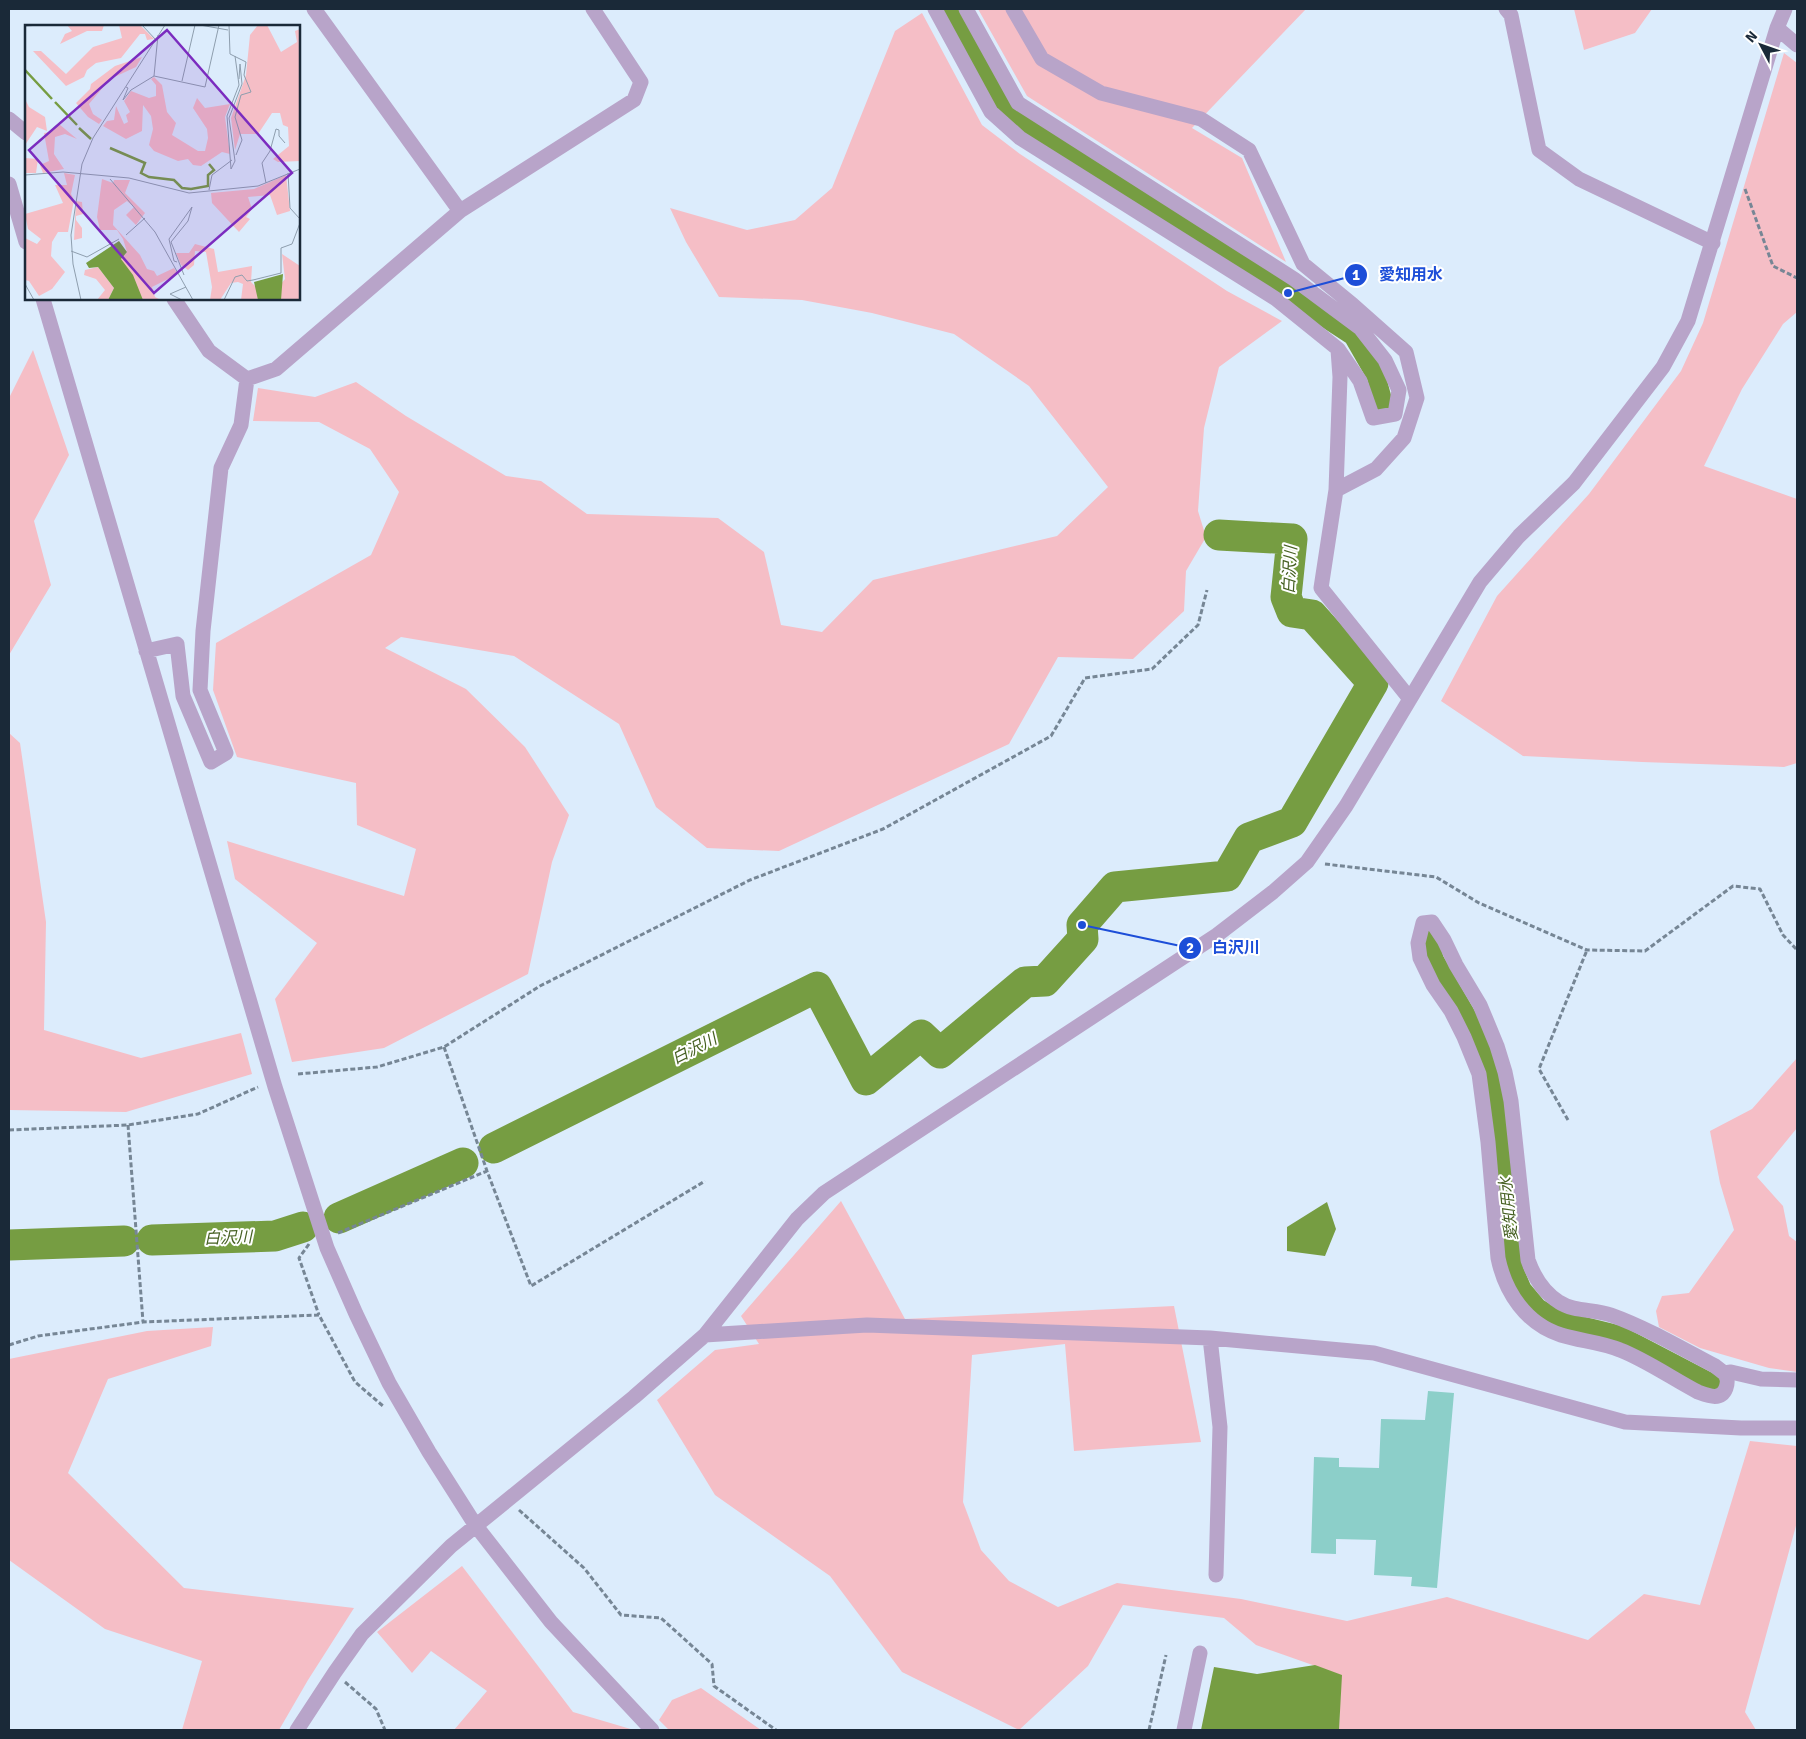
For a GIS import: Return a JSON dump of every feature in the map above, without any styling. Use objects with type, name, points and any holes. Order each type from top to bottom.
[{"type":"street","points":[[314,9],[460,211]]},
{"type":"street","points":[[247,379],[276,369],[460,211],[634,100],[641,82],[593,9]]},
{"type":"street","points":[[934,9],[991,112],[1020,138],[1276,299],[1338,349],[1360,382],[1373,418],[1395,414],[1398,390],[1384,360],[1360,328],[1294,279],[1018,103],[966,9]]},
{"type":"street","points":[[1013,9],[1042,60],[1101,94],[1200,119],[1250,150],[1303,264],[1406,352],[1417,398],[1404,438],[1376,469],[1336,490]]},
{"type":"street","points":[[1506,9],[1511,16],[1539,150],[1579,179],[1713,243]]},
{"type":"street","points":[[297,1730],[362,1634],[451,1546],[634,1397],[706,1335],[797,1219],[824,1193],[1218,935],[1273,892],[1306,862],[1346,806],[1480,582],[1519,536],[1574,483],[1663,367],[1688,321],[1784,9]]},
{"type":"street","points":[[1777,28],[1797,45]]},
{"type":"street","points":[[9,119],[25,132]]},
{"type":"street","points":[[9,184],[25,239]]},
{"type":"street","points":[[43,300],[100,487],[146,651],[275,1087],[327,1248],[389,1383],[428,1452],[476,1526],[551,1622],[652,1730]]},
{"type":"street","points":[[175,300],[209,351],[247,379]]},
{"type":"street","points":[[1338,349],[1340,377],[1336,490],[1321,588],[1410,699]]},
{"type":"street","points":[[146,651],[177,644],[183,696],[211,762],[226,753],[200,690],[203,631],[221,468],[240,425],[247,379]]},
{"type":"street","points":[[1724,1373],[1728,1378],[1728,1384],[1723,1394],[1711,1396],[1698,1392],[1622,1350],[1548,1329],[1522,1310],[1510,1293],[1498,1258],[1488,1142],[1479,1074],[1451,1011],[1433,985],[1420,958],[1418,943],[1423,923],[1432,922],[1444,940],[1456,965],[1480,1005],[1497,1046],[1511,1101],[1528,1260],[1534,1276],[1545,1290],[1559,1302],[1572,1308],[1608,1314],[1630,1323],[1715,1366],[1724,1373],[1731,1372],[1761,1379],[1797,1380]]},
{"type":"street","points":[[706,1335],[867,1325],[1210,1338],[1374,1353],[1625,1422],[1741,1428],[1797,1428]]},
{"type":"street","points":[[1210,1338],[1220,1428],[1216,1575]]},
{"type":"street","points":[[1184,1730],[1200,1653]]},
{"type":"path","points":[[1736,164],[1773,266],[1797,278]]},
{"type":"path","points":[[298,1074],[377,1067],[444,1047],[540,986],[750,880],[883,829],[1051,736],[1085,678],[1152,668],[1198,625],[1206,590]]},
{"type":"path","points":[[1306,862],[1436,877],[1479,904],[1587,950],[1645,952],[1733,886],[1760,889],[1783,935],[1797,950]]},
{"type":"path","points":[[1568,1120],[1539,1069],[1587,950]]},
{"type":"path","points":[[444,1047],[487,1171],[531,1286],[705,1181]]},
{"type":"path","points":[[9,1130],[128,1125],[198,1114],[258,1087]]},
{"type":"path","points":[[128,1125],[143,1322]]},
{"type":"path","points":[[335,1234],[487,1171]]},
{"type":"path","points":[[309,1244],[299,1258],[320,1314],[354,1382],[394,1415],[410,1420]]},
{"type":"path","points":[[9,1345],[38,1336],[143,1322],[320,1314]]},
{"type":"path","points":[[507,1500],[584,1568],[621,1614],[661,1618],[712,1664],[714,1686],[776,1730]]},
{"type":"path","points":[[1149,1730],[1166,1655]]},
{"type":"path","points":[[335,1672],[376,1709],[385,1730]]},
{"type":"shaded area","points":[[978,9],[1306,9],[1192,128],[1242,158],[1286,262],[1027,96]]},
{"type":"shaded area","points":[[1574,9],[1652,9],[1635,33],[1584,50]]},
{"type":"shaded area","points":[[922,13],[982,125],[1020,154],[1227,291],[1282,321],[1219,367],[1204,428],[1198,511],[1206,537],[1186,571],[1184,611],[1133,659],[1058,657],[1009,744],[779,851],[707,848],[656,807],[619,724],[514,656],[401,637],[385,648],[466,689],[525,747],[569,815],[552,862],[528,974],[384,1048],[292,1062],[275,999],[317,943],[235,879],[227,841],[404,896],[416,849],[357,825],[356,783],[237,757],[213,690],[216,643],[371,555],[399,492],[370,449],[319,422],[253,421],[258,388],[315,397],[356,382],[406,416],[506,476],[541,481],[587,514],[718,518],[764,552],[781,625],[822,632],[873,580],[1057,536],[1108,487],[1029,386],[954,334],[872,313],[802,300],[719,297],[686,242],[670,208],[747,230],[795,220],[832,188],[895,31]]},
{"type":"shaded area","points":[[1784,53],[1797,63],[1797,312],[1783,324],[1742,389],[1704,466],[1797,499],[1797,763],[1784,767],[1523,756],[1441,701],[1497,596],[1589,494],[1681,371],[1703,323]]},
{"type":"shaded area","points":[[33,350],[69,455],[34,521],[51,585],[9,655],[9,398]]},
{"type":"shaded area","points":[[9,733],[20,743],[46,922],[44,1030],[141,1058],[241,1033],[252,1074],[126,1112],[9,1110]]},
{"type":"shaded area","points":[[1797,1058],[1797,1128],[1757,1177],[1783,1206],[1789,1236],[1797,1242],[1797,1372],[1769,1368],[1700,1348],[1659,1327],[1656,1311],[1662,1296],[1689,1293],[1734,1230],[1720,1183],[1710,1131],[1752,1109]]},
{"type":"shaded area","points":[[841,1201],[905,1319],[1174,1306],[1201,1442],[1074,1451],[1065,1344],[972,1355],[963,1502],[981,1550],[1009,1581],[1058,1607],[1117,1583],[1241,1599],[1347,1621],[1447,1597],[1588,1640],[1644,1594],[1700,1605],[1750,1441],[1797,1446],[1797,1522],[1745,1712],[1756,1730],[1339,1730],[1341,1675],[1256,1645],[1224,1618],[1123,1605],[1088,1666],[1019,1730],[902,1672],[830,1576],[715,1495],[657,1400],[715,1350],[759,1344],[741,1316]]},
{"type":"shaded area","points":[[1327,1202],[1336,1229],[1325,1256],[1287,1251],[1287,1227]]},
{"type":"shaded area","points":[[213,1327],[211,1346],[108,1379],[68,1473],[184,1588],[354,1608],[279,1730],[182,1730],[202,1661],[105,1629],[9,1560],[9,1359],[147,1331]]},
{"type":"shaded area","points":[[462,1566],[573,1712],[634,1730],[454,1730],[487,1691],[431,1651],[412,1673],[377,1632]]},
{"type":"shaded area","points":[[1315,1665],[1342,1675],[1339,1730],[1201,1730],[1214,1667],[1257,1674]]},
{"type":"shaded area","points":[[701,1688],[761,1730],[669,1730],[659,1720],[672,1700]]},
{"type":"building","points":[[1428,1391],[1454,1393],[1437,1588],[1411,1586],[1412,1577],[1374,1575],[1376,1540],[1336,1539],[1336,1554],[1311,1553],[1314,1457],[1339,1458],[1339,1467],[1379,1468],[1381,1419],[1425,1420]]},
{"type":"waterway","name":"愛知用水","points":[[951,9],[1010,113],[1353,336],[1376,376],[1385,409]]},
{"type":"waterway","name":"白沢川","points":[[494,1148],[817,987],[866,1080],[921,1035],[940,1053],[1025,982],[1045,981],[1083,939],[1082,925],[1115,887],[1227,876],[1249,838],[1292,822],[1373,683],[1312,615],[1292,612],[1286,597],[1292,539],[1219,535]]},
{"type":"waterway","name":"愛知用水","points":[[1428,927],[1434,959],[1468,1018],[1488,1062],[1498,1114],[1507,1219],[1514,1270],[1522,1289],[1538,1308],[1558,1320],[1619,1335],[1713,1384]]},
{"type":"waterway","name":"白沢川","points":[[339,1218],[463,1163]]},
{"type":"waterway","name":"白沢川","points":[[152,1240],[275,1236],[303,1227]]},
{"type":"waterway","name":"白沢川","points":[[9,1245],[124,1241]]},
{"type":"place","name":"愛知用水","points":[[1288,293]]},
{"type":"place","name":"白沢川","points":[[1082,925]]}]
